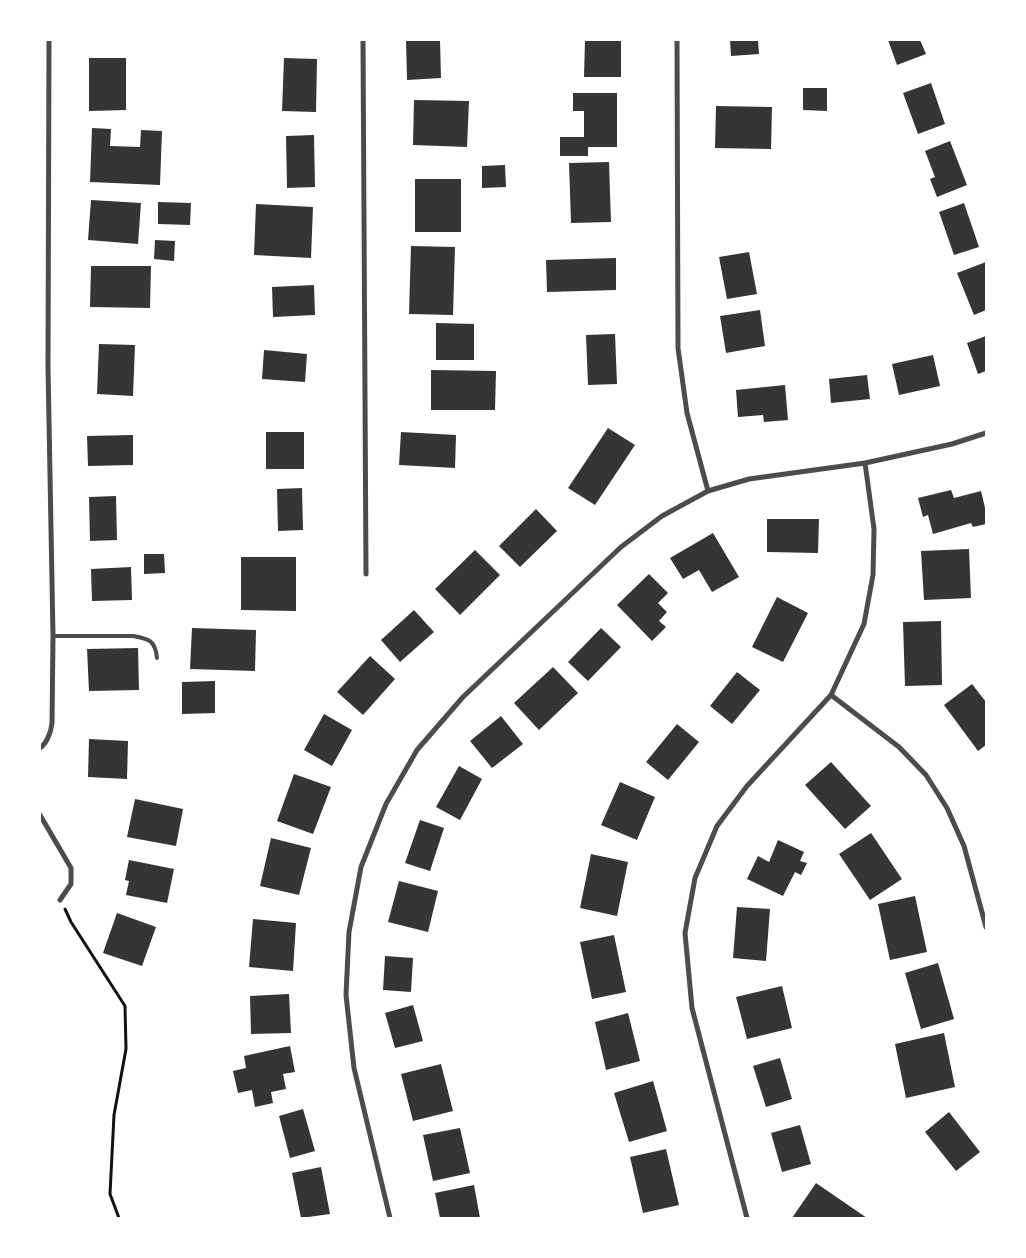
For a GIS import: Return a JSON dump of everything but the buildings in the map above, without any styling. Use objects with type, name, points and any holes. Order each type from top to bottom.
[{"type":"street","points":[[40,748],[44,745],[51,730],[53,636],[48,367],[49,40]]},
{"type":"street","points":[[363,40],[366,574]]},
{"type":"street","points":[[677,40],[678,348],[687,414],[708,491]]},
{"type":"street","points":[[390,1218],[354,1068],[346,995],[349,932],[361,867],[386,804],[418,750],[463,697],[621,547],[662,516],[708,491],[749,479],[865,463],[952,444],[986,433]]},
{"type":"street","points":[[747,1218],[692,1008],[685,933],[695,878],[717,826],[747,786],[830,695],[864,624],[873,575],[874,529],[865,463]]},
{"type":"street","points":[[830,695],[899,747],[926,775],[946,808],[964,846],[986,927]]},
{"type":"street","points":[[40,815],[70,868],[71,884],[60,900]]},
{"type":"lane","points":[[53,636],[124,636],[143,638],[151,641],[155,646],[157,658]]},
{"type":"path","points":[[60,900],[71,922],[125,1006],[126,1049],[114,1115],[110,1194],[119,1218]]}]
